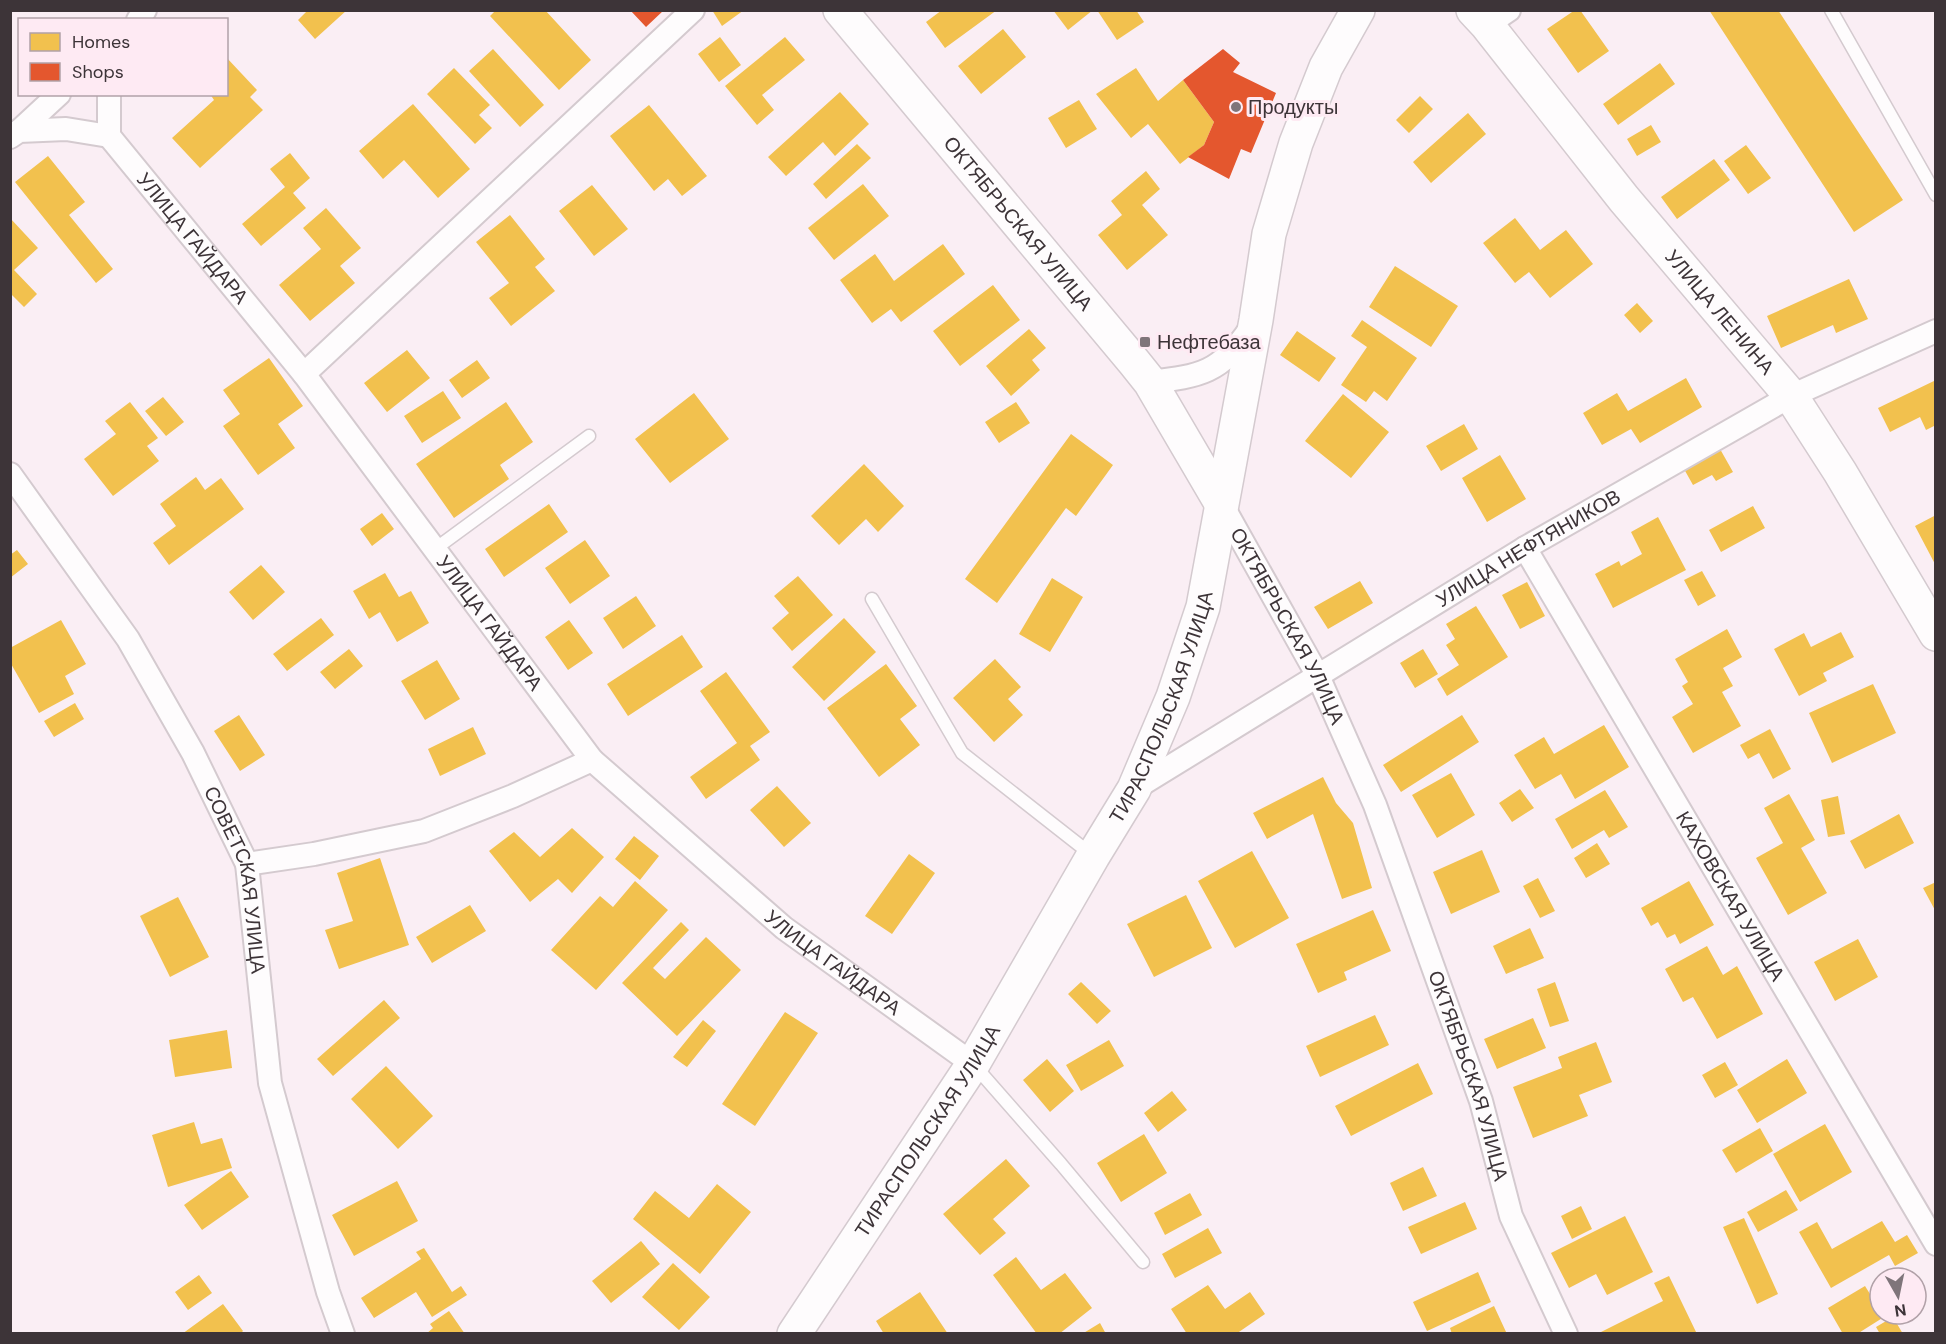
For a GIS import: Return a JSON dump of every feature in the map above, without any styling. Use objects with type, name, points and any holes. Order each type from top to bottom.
[{"type":"street","points":[[304,374],[693,10]]},
{"type":"street","name":"ОКТЯБРЬСКАЯ УЛИЦА","points":[[840,10],[1150,382],[1318,676],[1376,805],[1481,1101],[1511,1216],[1566,1334]]},
{"type":"street","name":"ТИРАСПОЛЬСКАЯ УЛИЦА","points":[[794,1334],[973,1064],[1134,789],[1173,697],[1203,608],[1256,320],[1269,234],[1296,143],[1326,67],[1358,10]]},
{"type":"street","name":"УЛИЦА ЛЕНИНА","points":[[1490,15],[1624,199],[1791,396],[1840,472],[1935,634]]},
{"type":"street","points":[[15,134],[57,96]]},
{"type":"street","points":[[15,134],[66,129],[109,136],[109,96]]},
{"type":"street","name":"УЛИЦА ГАЙДАРА","points":[[109,136],[304,374],[592,759],[784,928],[973,1064]]},
{"type":"street","points":[[1150,382],[1180,379],[1211,370],[1235,351],[1256,320]]},
{"type":"street","name":"УЛИЦА НЕФТЯНИКОВ","points":[[1134,789],[1525,548],[1791,396],[1935,331]]},
{"type":"street","name":"СОВЕТСКАЯ УЛИЦА","points":[[10,474],[128,639],[193,753],[247,864],[270,1083],[328,1292],[343,1334]]},
{"type":"street","name":"КАХОВСКАЯ УЛИЦА","points":[[1525,548],[1935,1245]]},
{"type":"street","points":[[247,864],[314,854],[424,831],[513,796],[592,759]]},
{"type":"lane","points":[[1831,10],[1935,195]]},
{"type":"lane","points":[[435,549],[589,436]]},
{"type":"lane","points":[[872,599],[962,753],[1093,856]]},
{"type":"lane","points":[[973,1064],[1061,1164],[1143,1263]]},
{"type":"building: Homes","points":[[308,10],[347,10],[315,39],[298,20]]},
{"type":"building: Homes","points":[[496,10],[545,10],[591,60],[559,90],[490,16]]},
{"type":"building: Homes","points":[[712,10],[744,10],[722,26]]},
{"type":"building: Homes","points":[[942,10],[997,10],[945,48],[926,22]]},
{"type":"building: Homes","points":[[1053,10],[1093,10],[1068,30]]},
{"type":"building: Homes","points":[[1097,10],[1136,10],[1144,22],[1117,40]]},
{"type":"building: Homes","points":[[1575,10],[1580,10],[1609,51],[1578,73],[1547,29]]},
{"type":"building: Homes","points":[[1709,10],[1778,10],[1903,200],[1854,232]]},
{"type":"building: Homes","points":[[1003,29],[1026,57],[981,94],[958,66]]},
{"type":"building: Homes","points":[[720,37],[741,65],[719,82],[698,54]]},
{"type":"building: Homes","points":[[785,37],[805,60],[762,95],[774,110],[757,125],[725,86]]},
{"type":"building: Homes","points":[[493,49],[544,105],[520,127],[469,71]]},
{"type":"building: Homes","points":[[228,59],[257,90],[250,97],[263,110],[200,168],[172,138],[214,100],[211,96],[228,96]]},
{"type":"building: Homes","points":[[1660,63],[1675,84],[1618,125],[1603,104]]},
{"type":"building: Homes","points":[[454,68],[490,105],[479,115],[492,128],[475,144],[427,94]]},
{"type":"building: Homes","points":[[1136,68],[1158,101],[1183,80],[1214,122],[1204,145],[1180,164],[1148,124],[1131,138],[1096,94]]},
{"type":"building: Homes","points":[[840,92],[869,124],[835,156],[823,142],[786,176],[768,157]]},
{"type":"building: Homes","points":[[1420,96],[1433,109],[1409,133],[1396,120]]},
{"type":"building: Homes","points":[[1079,100],[1097,129],[1066,148],[1048,118]]},
{"type":"building: Homes","points":[[413,104],[470,169],[438,198],[404,160],[383,179],[359,151]]},
{"type":"building: Homes","points":[[649,105],[707,176],[682,196],[668,179],[654,191],[610,136]]},
{"type":"building: Homes","points":[[1468,113],[1486,134],[1431,183],[1413,162]]},
{"type":"building: Homes","points":[[1651,125],[1661,142],[1637,156],[1627,139]]},
{"type":"building: Homes","points":[[857,144],[871,158],[826,199],[813,184]]},
{"type":"building: Homes","points":[[1746,145],[1771,178],[1748,194],[1724,161]]},
{"type":"building: Homes","points":[[290,153],[310,178],[293,193],[306,208],[261,246],[242,224],[285,187],[270,169]]},
{"type":"building: Homes","points":[[48,156],[85,202],[69,215],[113,269],[96,283],[15,182]]},
{"type":"building: Homes","points":[[1714,159],[1730,180],[1677,219],[1661,197]]},
{"type":"building: Homes","points":[[1146,171],[1160,189],[1142,205],[1168,235],[1127,270],[1098,235],[1122,215],[1111,201]]},
{"type":"building: Homes","points":[[863,184],[889,216],[834,260],[808,228]]},
{"type":"building: Homes","points":[[592,185],[628,229],[594,256],[559,211]]},
{"type":"building: Homes","points":[[326,208],[361,248],[340,266],[355,283],[310,321],[279,285],[321,249],[303,228]]},
{"type":"building: Homes","points":[[510,215],[545,259],[535,267],[555,291],[511,326],[489,298],[509,283],[476,242]]},
{"type":"building: Homes","points":[[10,218],[38,248],[14,270],[37,294],[24,307],[10,293]]},
{"type":"building: Homes","points":[[1515,218],[1540,250],[1566,230],[1593,264],[1550,298],[1529,272],[1515,283],[1483,243]]},
{"type":"building: Homes","points":[[943,244],[965,274],[901,322],[891,309],[872,323],[840,280],[875,254],[894,281]]},
{"type":"building: Homes","points":[[1395,266],[1458,306],[1431,347],[1369,307]]},
{"type":"building: Homes","points":[[1849,279],[1868,319],[1836,333],[1833,325],[1781,348],[1767,316]]},
{"type":"building: Homes","points":[[993,285],[1020,320],[960,366],[933,331]]},
{"type":"building: Homes","points":[[1637,303],[1653,321],[1640,333],[1624,315]]},
{"type":"building: Homes","points":[[1362,320],[1417,358],[1387,401],[1374,391],[1366,402],[1341,385],[1367,347],[1351,336]]},
{"type":"building: Homes","points":[[1029,329],[1046,348],[1032,360],[1040,370],[1011,396],[986,366]]},
{"type":"building: Homes","points":[[1297,331],[1336,358],[1319,382],[1280,355]]},
{"type":"building: Homes","points":[[407,350],[430,378],[387,412],[364,383]]},
{"type":"building: Homes","points":[[269,358],[303,406],[278,424],[295,448],[258,475],[223,426],[240,414],[223,390]]},
{"type":"building: Homes","points":[[477,360],[490,378],[462,398],[449,380]]},
{"type":"building: Homes","points":[[1686,378],[1702,407],[1640,443],[1631,429],[1602,445],[1583,413],[1617,393],[1628,411]]},
{"type":"building: Homes","points":[[1936,380],[1936,425],[1926,430],[1920,417],[1890,432],[1878,408]]},
{"type":"building: Homes","points":[[443,391],[461,418],[422,443],[404,416]]},
{"type":"building: Homes","points":[[694,393],[729,439],[670,483],[635,439]]},
{"type":"building: Homes","points":[[1343,394],[1389,432],[1351,478],[1305,441]]},
{"type":"building: Homes","points":[[163,397],[184,422],[166,436],[145,411]]},
{"type":"building: Homes","points":[[130,402],[158,438],[147,446],[159,461],[113,496],[84,459],[116,434],[105,421]]},
{"type":"building: Homes","points":[[506,402],[533,442],[500,465],[509,479],[454,518],[416,464]]},
{"type":"building: Homes","points":[[1016,402],[1030,423],[999,443],[985,422]]},
{"type":"building: Homes","points":[[1464,424],[1478,449],[1441,471],[1426,446]]},
{"type":"building: Homes","points":[[1071,434],[1113,465],[1076,516],[1066,508],[997,603],[965,579]]},
{"type":"building: Homes","points":[[1720,449],[1733,472],[1716,481],[1712,475],[1693,485],[1684,469]]},
{"type":"building: Homes","points":[[1500,455],[1526,499],[1487,522],[1462,478]]},
{"type":"building: Homes","points":[[864,464],[904,506],[878,532],[866,519],[839,545],[811,516]]},
{"type":"building: Homes","points":[[196,477],[205,490],[221,478],[244,509],[169,565],[153,543],[176,526],[160,504]]},
{"type":"building: Homes","points":[[549,504],[568,532],[504,577],[485,549]]},
{"type":"building: Homes","points":[[1753,506],[1765,528],[1721,552],[1709,530]]},
{"type":"building: Homes","points":[[382,513],[394,529],[372,546],[360,529]]},
{"type":"building: Homes","points":[[1936,515],[1936,566],[1915,526]]},
{"type":"building: Homes","points":[[1658,517],[1686,570],[1613,608],[1595,574],[1619,561],[1621,566],[1642,554],[1631,532]]},
{"type":"building: Homes","points":[[585,540],[610,576],[570,604],[545,568]]},
{"type":"building: Homes","points":[[17,550],[28,564],[10,578],[10,555]]},
{"type":"building: Homes","points":[[261,565],[285,592],[253,620],[229,592]]},
{"type":"building: Homes","points":[[1702,571],[1716,596],[1698,606],[1684,580]]},
{"type":"building: Homes","points":[[385,573],[399,597],[411,591],[429,623],[397,642],[380,612],[369,619],[353,591]]},
{"type":"building: Homes","points":[[798,576],[833,615],[792,651],[772,628],[789,613],[774,596]]},
{"type":"building: Homes","points":[[1052,578],[1083,597],[1050,652],[1019,634]]},
{"type":"building: Homes","points":[[1360,581],[1373,603],[1328,629],[1314,607]]},
{"type":"building: Homes","points":[[1527,582],[1545,616],[1520,629],[1502,595]]},
{"type":"building: Homes","points":[[636,596],[656,626],[623,649],[603,618]]},
{"type":"building: Homes","points":[[1476,606],[1508,657],[1447,696],[1437,679],[1459,665],[1446,645],[1455,639],[1446,624]]},
{"type":"building: Homes","points":[[321,618],[334,635],[287,671],[273,654]]},
{"type":"building: Homes","points":[[844,618],[876,652],[824,701],[792,667]]},
{"type":"building: Homes","points":[[61,620],[86,664],[65,676],[74,694],[39,713],[10,662],[10,648]]},
{"type":"building: Homes","points":[[569,620],[593,653],[568,670],[545,637]]},
{"type":"building: Homes","points":[[1727,629],[1742,657],[1723,668],[1733,686],[1722,692],[1741,726],[1693,753],[1672,717],[1693,704],[1682,686],[1688,682],[1675,659]]},
{"type":"building: Homes","points":[[1841,632],[1854,657],[1823,673],[1827,681],[1799,696],[1774,649],[1804,633],[1811,647]]},
{"type":"building: Homes","points":[[682,635],[703,667],[628,716],[607,684]]},
{"type":"building: Homes","points":[[349,649],[363,666],[335,689],[320,672]]},
{"type":"building: Homes","points":[[1423,649],[1438,674],[1415,688],[1400,663]]},
{"type":"building: Homes","points":[[995,659],[1021,687],[1008,699],[1023,715],[994,742],[953,698]]},
{"type":"building: Homes","points":[[437,660],[460,699],[425,720],[401,681]]},
{"type":"building: Homes","points":[[886,664],[917,706],[900,719],[920,745],[879,777],[827,708]]},
{"type":"building: Homes","points":[[726,672],[770,732],[750,746],[760,760],[706,799],[690,777],[737,743],[700,691]]},
{"type":"building: Homes","points":[[1873,684],[1896,733],[1832,763],[1809,713]]},
{"type":"building: Homes","points":[[75,703],[84,719],[54,737],[44,721]]},
{"type":"building: Homes","points":[[239,715],[265,755],[240,771],[214,731]]},
{"type":"building: Homes","points":[[1462,715],[1479,742],[1401,792],[1383,765]]},
{"type":"building: Homes","points":[[1604,725],[1629,767],[1575,799],[1561,774],[1535,789],[1514,755],[1544,737],[1554,754]]},
{"type":"building: Homes","points":[[473,727],[486,754],[440,776],[428,749]]},
{"type":"building: Homes","points":[[1770,729],[1791,769],[1773,779],[1759,753],[1748,759],[1740,745]]},
{"type":"building: Homes","points":[[1451,773],[1475,815],[1437,838],[1412,795]]},
{"type":"building: Homes","points":[[1323,777],[1336,803],[1353,823],[1372,888],[1342,899],[1313,814],[1267,839],[1253,813]]},
{"type":"building: Homes","points":[[777,786],[811,823],[784,847],[750,810]]},
{"type":"building: Homes","points":[[1520,789],[1534,808],[1512,822],[1499,803]]},
{"type":"building: Homes","points":[[1605,790],[1628,827],[1609,838],[1604,830],[1572,849],[1555,819]]},
{"type":"building: Homes","points":[[1789,794],[1815,840],[1801,848],[1827,893],[1788,915],[1756,858],[1783,843],[1764,808]]},
{"type":"building: Homes","points":[[1838,796],[1845,834],[1828,837],[1821,800]]},
{"type":"building: Homes","points":[[1899,814],[1914,843],[1865,869],[1850,841]]},
{"type":"building: Homes","points":[[572,828],[604,857],[572,893],[558,879],[530,902],[489,851],[514,832],[540,857]]},
{"type":"building: Homes","points":[[634,836],[659,856],[640,880],[615,859]]},
{"type":"building: Homes","points":[[1597,843],[1610,864],[1586,878],[1574,858]]},
{"type":"building: Homes","points":[[1482,850],[1500,892],[1451,914],[1433,872]]},
{"type":"building: Homes","points":[[1252,851],[1289,918],[1235,948],[1198,881]]},
{"type":"building: Homes","points":[[909,854],[935,873],[892,934],[865,916]]},
{"type":"building: Homes","points":[[380,858],[409,945],[339,969],[325,930],[353,921],[337,873]]},
{"type":"building: Homes","points":[[1538,878],[1555,911],[1540,918],[1523,886]]},
{"type":"building: Homes","points":[[635,881],[668,910],[596,990],[551,950],[600,896],[613,907]]},
{"type":"building: Homes","points":[[1689,881],[1714,925],[1680,944],[1675,934],[1667,938],[1658,922],[1651,926],[1641,908]]},
{"type":"building: Homes","points":[[1936,882],[1936,912],[1923,888]]},
{"type":"building: Homes","points":[[1186,895],[1212,948],[1154,977],[1127,924]]},
{"type":"building: Homes","points":[[178,897],[209,957],[170,977],[140,916]]},
{"type":"building: Homes","points":[[470,905],[486,931],[432,963],[416,937]]},
{"type":"building: Homes","points":[[1373,910],[1391,951],[1344,972],[1347,980],[1318,993],[1296,944]]},
{"type":"building: Homes","points":[[681,922],[689,930],[653,968],[665,979],[706,937],[741,970],[677,1036],[622,983]]},
{"type":"building: Homes","points":[[1530,928],[1544,958],[1506,974],[1493,946]]},
{"type":"building: Homes","points":[[1858,939],[1878,977],[1835,1001],[1814,962]]},
{"type":"building: Homes","points":[[1707,946],[1723,975],[1737,966],[1763,1014],[1717,1039],[1693,997],[1683,1002],[1665,969]]},
{"type":"building: Homes","points":[[1081,982],[1111,1011],[1097,1024],[1068,994]]},
{"type":"building: Homes","points":[[1555,982],[1569,1021],[1550,1027],[1537,989]]},
{"type":"building: Homes","points":[[384,1000],[400,1018],[333,1076],[317,1059]]},
{"type":"building: Homes","points":[[785,1012],[818,1033],[755,1126],[722,1104]]},
{"type":"building: Homes","points":[[1375,1015],[1389,1045],[1320,1077],[1306,1046]]},
{"type":"building: Homes","points":[[1533,1018],[1546,1048],[1497,1069],[1484,1039]]},
{"type":"building: Homes","points":[[703,1020],[716,1031],[687,1067],[673,1057]]},
{"type":"building: Homes","points":[[227,1030],[232,1068],[175,1077],[169,1040]]},
{"type":"building: Homes","points":[[1109,1040],[1124,1066],[1081,1091],[1066,1065]]},
{"type":"building: Homes","points":[[1596,1042],[1612,1082],[1579,1095],[1588,1116],[1533,1138],[1513,1087],[1562,1068],[1558,1057]]},
{"type":"building: Homes","points":[[1047,1059],[1074,1091],[1050,1112],[1023,1080]]},
{"type":"building: Homes","points":[[1787,1059],[1807,1093],[1757,1123],[1737,1090]]},
{"type":"building: Homes","points":[[1725,1062],[1738,1085],[1715,1098],[1702,1075]]},
{"type":"building: Homes","points":[[1418,1063],[1433,1094],[1351,1136],[1335,1106]]},
{"type":"building: Homes","points":[[386,1066],[433,1116],[398,1149],[351,1099]]},
{"type":"building: Homes","points":[[1172,1091],[1187,1110],[1158,1132],[1144,1113]]},
{"type":"building: Homes","points":[[194,1122],[201,1144],[222,1138],[232,1168],[168,1187],[152,1135]]},
{"type":"building: Homes","points":[[1825,1124],[1852,1172],[1800,1202],[1773,1154]]},
{"type":"building: Homes","points":[[1760,1128],[1773,1151],[1736,1173],[1722,1150]]},
{"type":"building: Homes","points":[[1144,1134],[1167,1173],[1121,1202],[1097,1163]]},
{"type":"building: Homes","points":[[1006,1159],[1030,1186],[993,1219],[1006,1233],[980,1255],[943,1214]]},
{"type":"building: Homes","points":[[1423,1167],[1437,1196],[1403,1211],[1390,1183]]},
{"type":"building: Homes","points":[[231,1171],[249,1197],[202,1230],[184,1205]]},
{"type":"building: Homes","points":[[397,1181],[418,1221],[354,1256],[332,1215]]},
{"type":"building: Homes","points":[[717,1184],[751,1212],[700,1274],[633,1219],[655,1191],[689,1218]]},
{"type":"building: Homes","points":[[1786,1190],[1798,1210],[1758,1232],[1747,1212]]},
{"type":"building: Homes","points":[[1190,1193],[1202,1215],[1165,1235],[1154,1213]]},
{"type":"building: Homes","points":[[1465,1202],[1477,1229],[1421,1254],[1408,1227]]},
{"type":"building: Homes","points":[[1581,1206],[1592,1229],[1572,1239],[1561,1216]]},
{"type":"building: Homes","points":[[1625,1216],[1653,1272],[1607,1295],[1596,1274],[1569,1288],[1551,1253]]},
{"type":"building: Homes","points":[[1744,1218],[1778,1294],[1757,1304],[1723,1227]]},
{"type":"building: Homes","points":[[1882,1221],[1895,1242],[1907,1235],[1918,1253],[1895,1266],[1889,1255],[1831,1288],[1799,1232],[1817,1222],[1832,1249]]},
{"type":"building: Homes","points":[[1208,1228],[1222,1253],[1175,1278],[1162,1254]]},
{"type":"building: Homes","points":[[641,1241],[660,1264],[611,1303],[592,1281]]},
{"type":"building: Homes","points":[[424,1248],[452,1292],[461,1286],[467,1295],[432,1317],[416,1292],[374,1318],[361,1298],[421,1259],[416,1252]]},
{"type":"building: Homes","points":[[1016,1257],[1041,1290],[1065,1273],[1092,1308],[1059,1334],[1037,1334],[993,1275]]},
{"type":"building: Homes","points":[[673,1263],[710,1297],[679,1330],[642,1297]]},
{"type":"building: Homes","points":[[1478,1272],[1491,1302],[1427,1331],[1413,1302]]},
{"type":"building: Homes","points":[[199,1275],[212,1293],[188,1310],[175,1292]]},
{"type":"building: Homes","points":[[1669,1276],[1697,1334],[1597,1334],[1663,1301],[1654,1283]]},
{"type":"building: Homes","points":[[1208,1285],[1225,1309],[1250,1292],[1265,1314],[1236,1334],[1187,1334],[1171,1309]]},
{"type":"building: Homes","points":[[1865,1286],[1868,1291],[1870,1326],[1857,1334],[1843,1334],[1828,1308]]},
{"type":"building: Homes","points":[[920,1292],[948,1334],[884,1334],[876,1321]]},
{"type":"building: Homes","points":[[223,1304],[243,1331],[240,1334],[182,1334]]},
{"type":"building: Homes","points":[[1494,1306],[1507,1334],[1452,1334],[1450,1328]]},
{"type":"building: Homes","points":[[449,1311],[465,1334],[426,1334],[433,1328],[430,1324]]},
{"type":"building: Homes","points":[[1100,1323],[1106,1334],[1082,1334]]},
{"type":"building: Homes","points":[[1898,1326],[1903,1334],[1880,1334],[1876,1327]]},
{"type":"building: Shops","points":[[630,10],[664,10],[646,27]]},
{"type":"building: Shops","name":"Продукты","points":[[1223,49],[1240,63],[1233,72],[1276,93],[1251,153],[1241,149],[1229,179],[1188,157],[1204,145],[1214,122],[1183,80]]},
{"type":"place","name":"Продукты","points":[[1236,107]]},
{"type":"place","name":"Нефтебаза","points":[[1145,342]]}]
